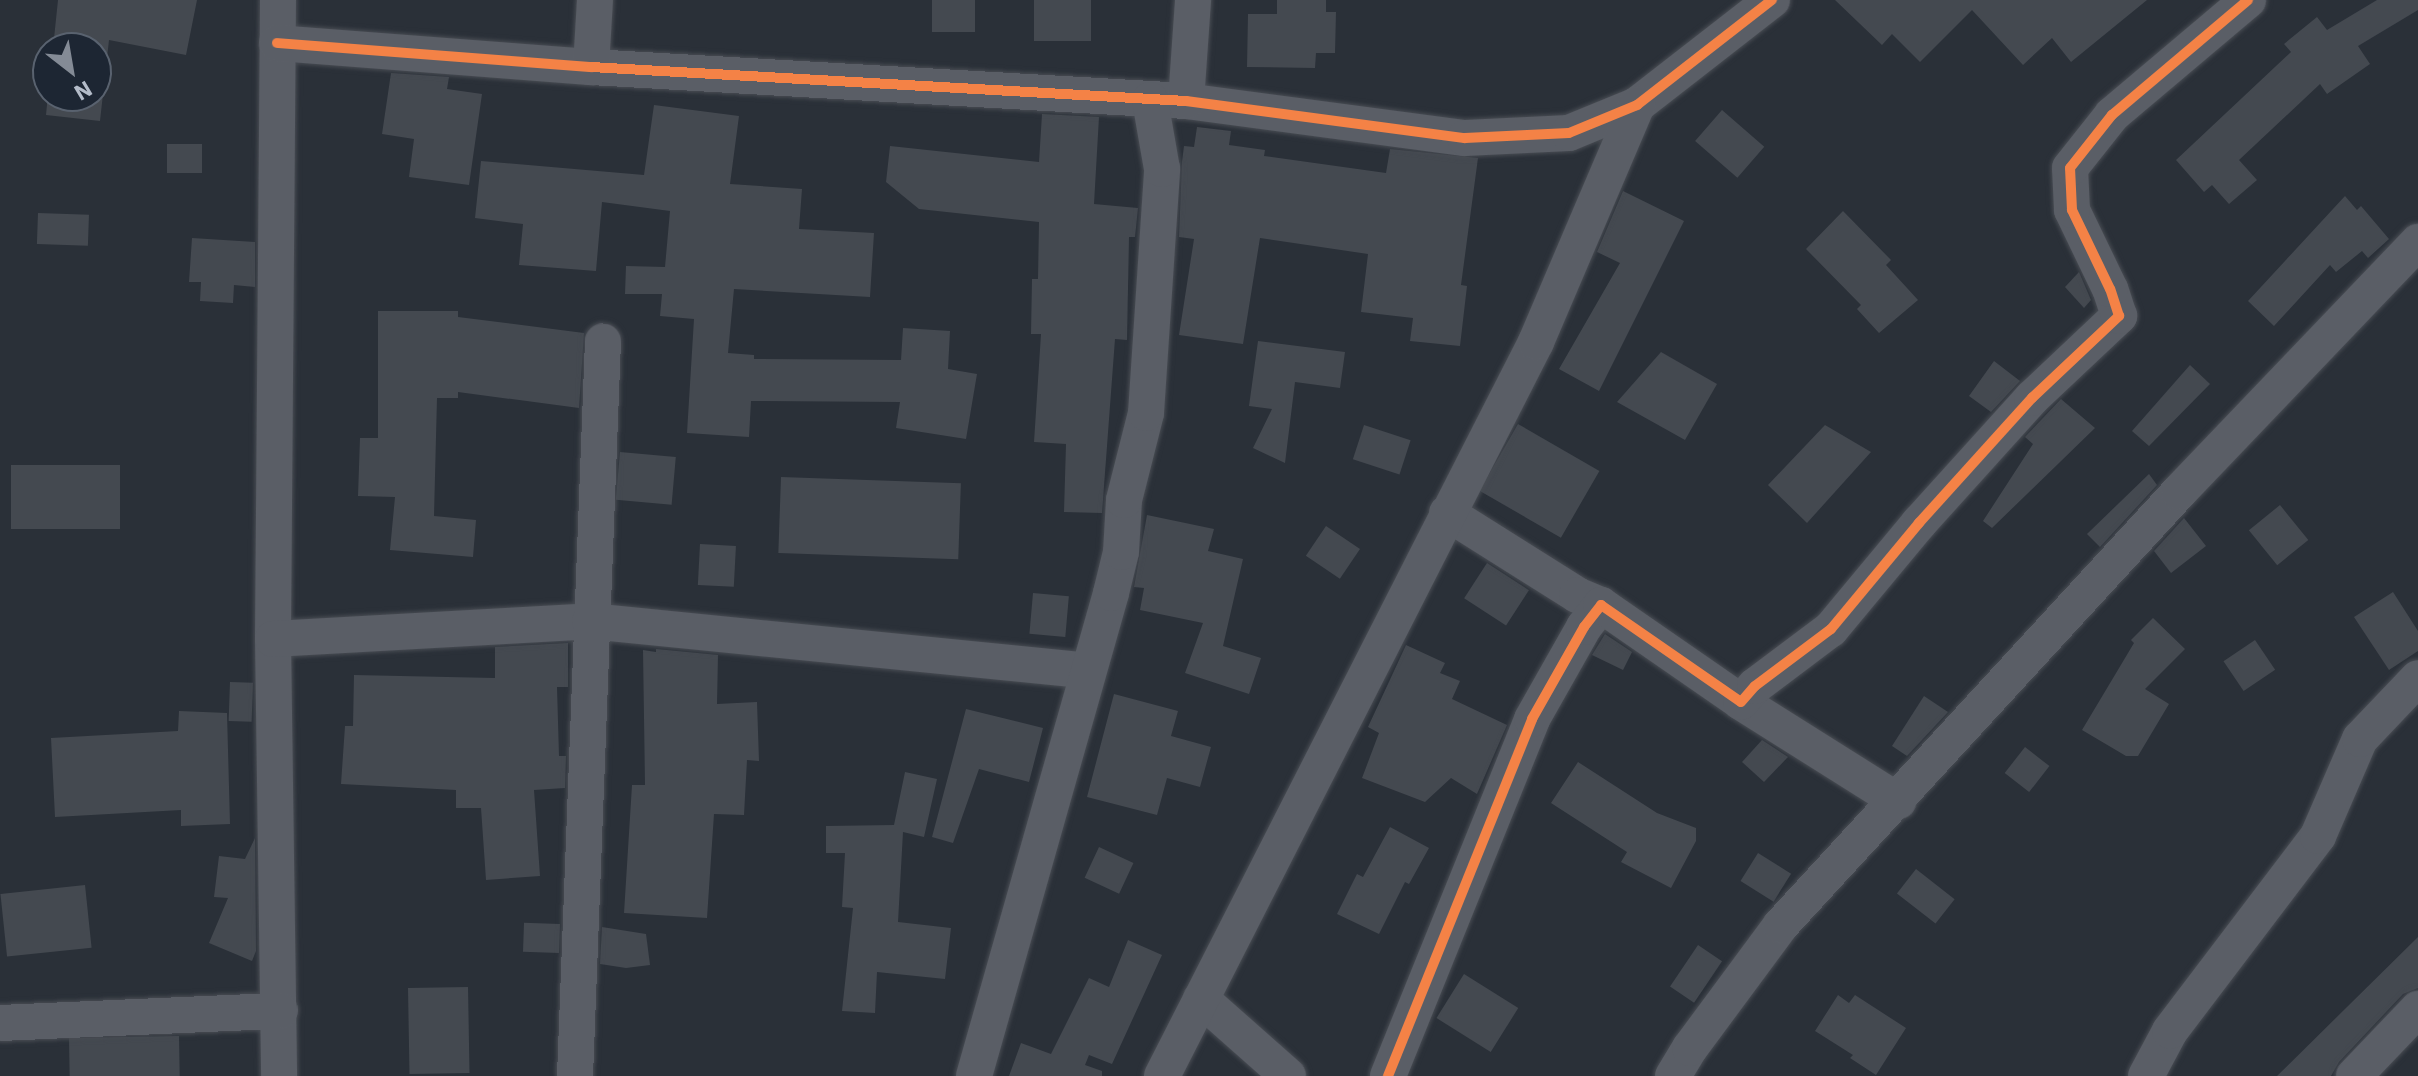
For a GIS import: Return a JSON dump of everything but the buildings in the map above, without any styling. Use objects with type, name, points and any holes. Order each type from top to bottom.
[{"type":"street","points":[[278,0],[273,639],[279,1076]]},
{"type":"street","points":[[591,67],[595,0]]},
{"type":"street","points":[[1186,101],[1193,0]]},
{"type":"street","points":[[277,43],[591,67],[1186,101],[1465,138],[1569,133],[1637,105],[1772,0]]},
{"type":"street","points":[[1741,702],[1755,686],[1831,629],[1919,523],[2032,398],[2119,316],[2110,289],[2072,210],[2070,168],[2112,115],[2248,0]]},
{"type":"street","points":[[974,1076],[1121,552],[1124,500],[1146,413],[1162,169],[1150,100]]},
{"type":"street","points":[[1162,1076],[1536,342],[1637,105]]},
{"type":"street","points":[[1673,1076],[1690,1048],[1781,925],[2179,492],[2418,242]]},
{"type":"street","points":[[575,1076],[603,342]]},
{"type":"street","points":[[1447,513],[1577,595],[1601,605],[1741,702],[1898,801]]},
{"type":"street","points":[[1388,1076],[1532,719],[1584,627],[1601,605]]},
{"type":"street","points":[[273,639],[590,621],[1087,671]]},
{"type":"street","points":[[2146,1076],[2170,1031],[2318,836],[2360,739],[2418,678]]},
{"type":"street","points":[[1201,999],[1288,1076]]},
{"type":"street","points":[[2354,1076],[2418,1009]]},
{"type":"street","points":[[0,1023],[280,1011]]},
{"type":"cycle path","points":[[277,43],[591,67],[1186,101],[1465,138],[1569,133],[1637,105],[1772,0]]},
{"type":"cycle path","points":[[1388,1076],[1532,719],[1584,627],[1601,605],[1741,702],[1755,686],[1831,629],[1919,523],[2032,398],[2119,316],[2110,289],[2072,210],[2070,168],[2112,115],[2248,0]]}]
